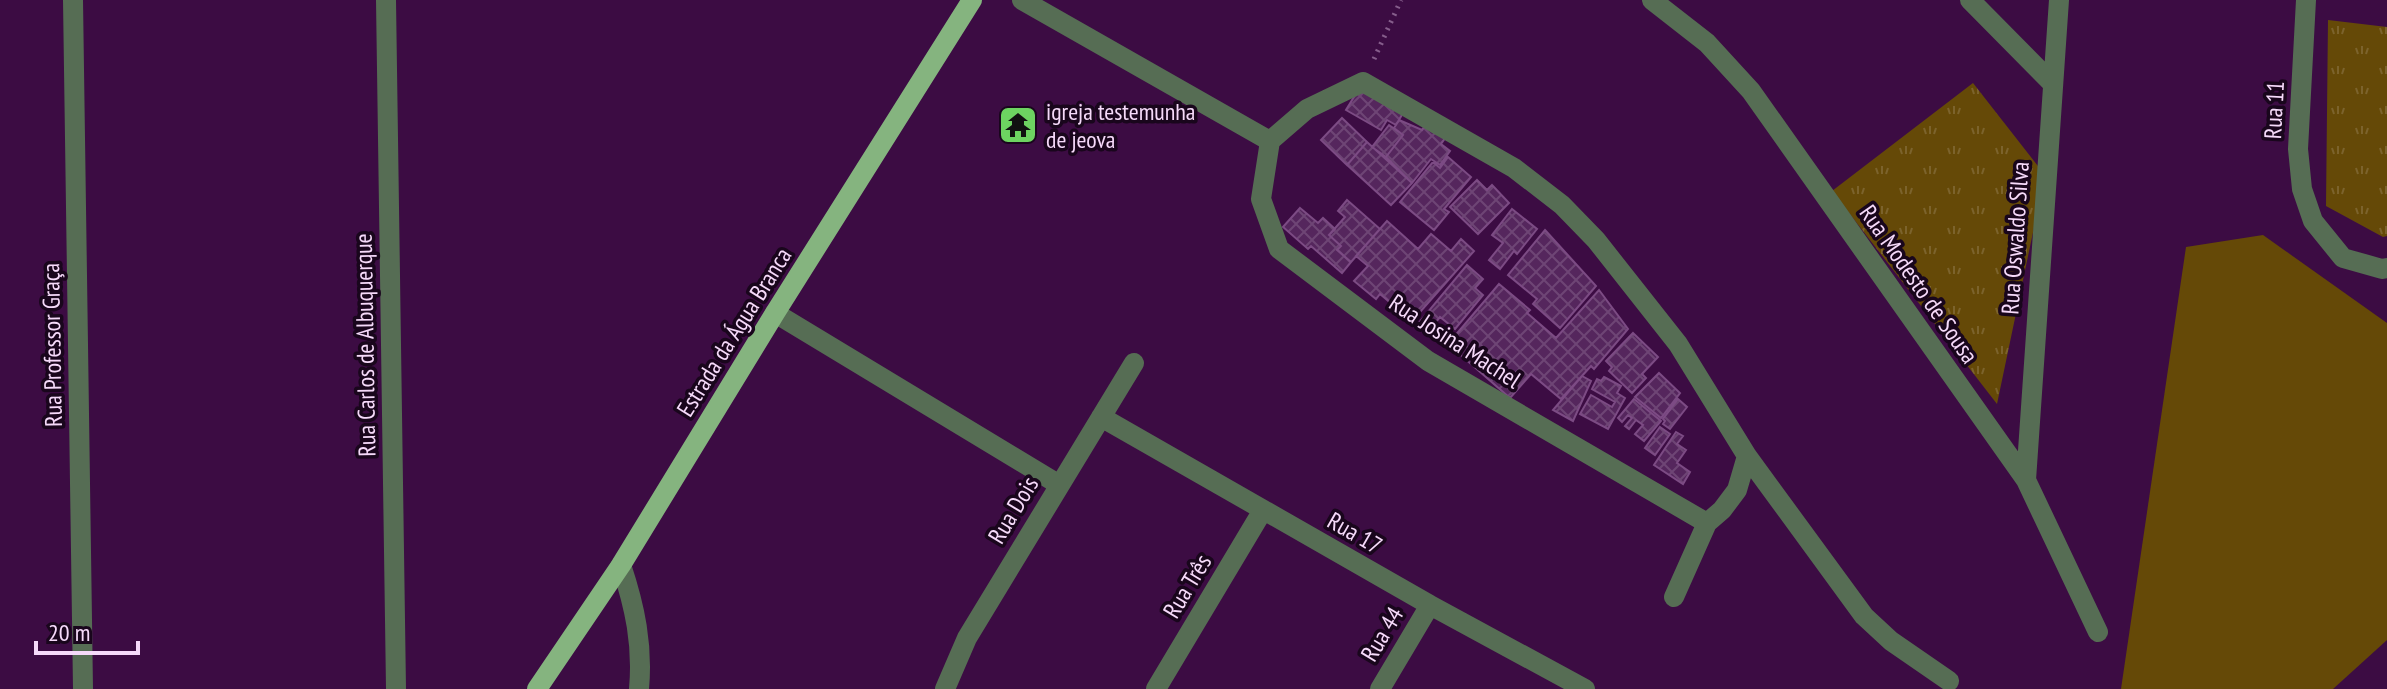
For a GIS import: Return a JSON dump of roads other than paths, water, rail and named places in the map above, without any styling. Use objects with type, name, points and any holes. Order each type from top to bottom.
[{"type":"main road","name":"Estrada da Água Branca","points":[[537,689],[621,565],[972,0]]},
{"type":"street","name":"Rua Professor Graça","points":[[73,0],[83,689]]},
{"type":"street","name":"Rua Carlos de Albuquerque","points":[[386,0],[396,689]]},
{"type":"street","points":[[1022,0],[1270,141],[1307,109],[1363,82],[1514,168],[1562,205],[1596,240],[1678,344],[1747,456],[1864,616],[1891,641],[1949,681]]},
{"type":"street","name":"Rua Modesto de Sousa","points":[[1652,0],[1707,43],[1751,91],[2026,480],[2098,632]]},
{"type":"street","points":[[1970,0],[2052,83]]},
{"type":"street","name":"Rua Oswaldo Silva","points":[[2026,480],[2059,0]]},
{"type":"street","name":"Rua 11","points":[[2306,0],[2298,149],[2302,189],[2313,221],[2343,258],[2387,268]]},
{"type":"street","name":"Rua Josina Machel","points":[[1270,141],[1261,199],[1279,249],[1428,361],[1707,523]]},
{"type":"street","points":[[775,313],[1058,484]]},
{"type":"street","name":"Rua Dois","points":[[945,689],[967,638],[1134,363]]},
{"type":"street","name":"Rua 17","points":[[1101,417],[1430,605],[1585,689]]},
{"type":"street","points":[[1674,597],[1707,523],[1737,490],[1747,456]]},
{"type":"street","name":"Rua Três","points":[[1156,689],[1263,510]]},
{"type":"street","points":[[621,565],[636,610],[641,662],[639,689]]},
{"type":"street","name":"Rua 44","points":[[1380,689],[1430,605]]},
{"type":"place","name":"igreja testemunha de jeova","points":[[1018,125]]}]
